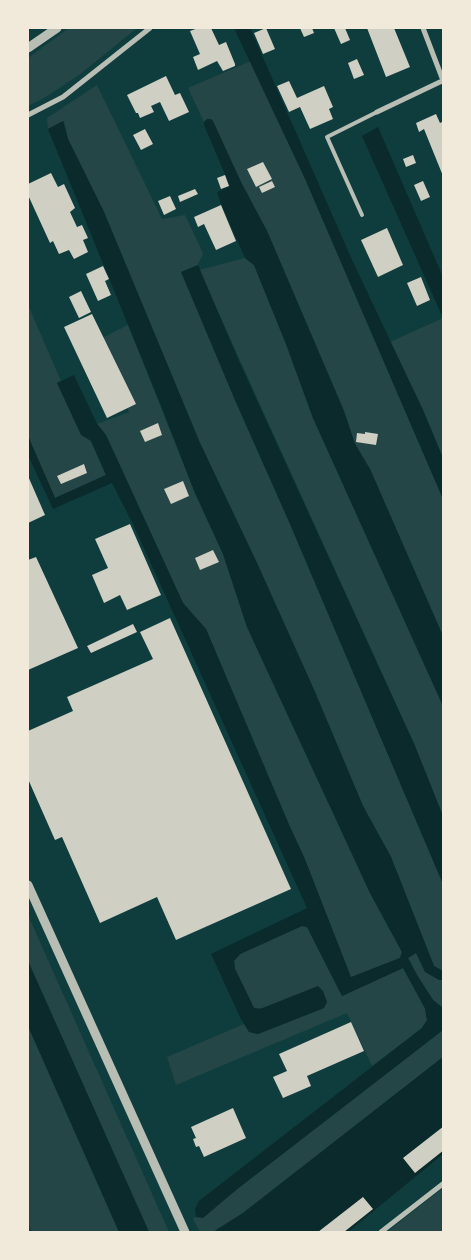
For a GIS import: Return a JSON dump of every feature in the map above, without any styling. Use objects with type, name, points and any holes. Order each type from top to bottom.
[{"type":"street","points":[[28,48],[57,28]]},
{"type":"street","points":[[28,116],[63,98],[150,28]]},
{"type":"street","points":[[377,112],[443,81],[423,28]]},
{"type":"street","points":[[28,885],[185,1232]]},
{"type":"street","points":[[381,1232],[444,1183]]},
{"type":"lane","points":[[362,215],[327,137],[377,112]]},
{"type":"shaded area","points":[[69,28],[137,28],[79,75],[28,106],[28,58]]},
{"type":"shaded area","points":[[234,28],[250,28],[353,262],[423,410],[443,458],[443,499],[306,181]]},
{"type":"shaded area","points":[[258,58],[271,81],[312,169],[303,174],[443,499],[443,636],[370,469],[355,444],[344,411],[267,231],[207,119],[204,122],[188,88]]},
{"type":"shaded area","points":[[97,85],[162,219],[185,215],[203,253],[198,265],[182,272],[443,884],[443,971],[434,966],[391,857],[363,806],[315,692],[200,443],[104,212],[68,139],[64,121],[48,129],[47,118]]},
{"type":"shaded area","points":[[207,119],[213,121],[242,184],[267,231],[344,411],[355,444],[370,469],[443,636],[443,706],[313,418],[254,265],[245,258],[221,204],[217,192],[230,186],[204,125]]},
{"type":"shaded area","points":[[63,121],[68,139],[104,212],[200,443],[315,692],[363,806],[391,857],[434,966],[443,971],[443,980],[439,980],[425,972],[416,953],[408,958],[433,1000],[443,1008],[443,1030],[236,1190],[203,1218],[196,1217],[195,1209],[199,1201],[422,1028],[427,1020],[425,1008],[403,968],[342,996],[307,927],[302,926],[240,954],[234,961],[235,969],[254,1008],[260,1009],[318,986],[323,991],[327,1002],[324,1008],[258,1034],[249,1032],[240,1017],[211,954],[307,908],[133,524],[112,483],[53,509],[28,455],[28,436],[55,498],[106,475],[91,441],[81,435],[57,383],[74,375],[97,424],[106,435],[183,603],[206,629],[304,857],[351,977],[400,958],[402,952],[370,893],[247,627],[223,554],[195,493],[48,129]]},
{"type":"shaded area","points":[[378,127],[443,277],[443,318],[362,136]]},
{"type":"shaded area","points":[[245,258],[254,265],[313,418],[443,706],[443,816],[415,746],[199,270]]},
{"type":"shaded area","points":[[198,265],[239,361],[415,746],[443,816],[443,884],[181,272]]},
{"type":"shaded area","points":[[28,305],[61,381],[57,383],[91,441],[106,475],[55,498],[28,436]]},
{"type":"shaded area","points":[[443,318],[443,458],[423,410],[390,342]]},
{"type":"shaded area","points":[[128,325],[195,493],[223,554],[247,627],[370,893],[402,952],[400,958],[351,978],[304,857],[206,629],[183,603],[106,435],[97,424],[129,412],[98,340]]},
{"type":"shaded area","points":[[28,915],[169,1232],[149,1232],[28,961]]},
{"type":"shaded area","points":[[302,926],[307,927],[342,996],[403,968],[425,1009],[427,1020],[422,1028],[372,1066],[347,1013],[176,1085],[167,1057],[244,1024],[249,1032],[258,1034],[324,1008],[254,1008],[235,969],[234,961],[240,954]]},
{"type":"shaded area","points":[[416,953],[439,979],[443,980],[443,1008],[433,1000],[408,958]]},
{"type":"shaded area","points":[[28,961],[149,1232],[119,1232],[28,1026]]},
{"type":"shaded area","points":[[28,1026],[119,1232],[32,1232],[28,1222]]},
{"type":"shaded area","points":[[443,1030],[443,1057],[243,1213],[213,1232],[200,1232],[193,1219],[203,1217]]},
{"type":"shaded area","points":[[443,1057],[443,1154],[348,1232],[213,1232],[243,1213]]},
{"type":"shaded area","points":[[443,1188],[443,1232],[387,1232]]},
{"type":"building","points":[[198,28],[211,28],[219,45],[226,42],[235,66],[223,71],[217,61],[198,70],[193,57],[200,54],[190,31]]},
{"type":"building","points":[[266,28],[275,49],[263,54],[254,33]]},
{"type":"building","points":[[300,28],[312,28],[314,33],[304,37]]},
{"type":"building","points":[[334,28],[345,28],[350,40],[341,44]]},
{"type":"building","points":[[367,28],[394,28],[410,67],[386,77]]},
{"type":"building","points":[[357,59],[364,75],[354,79],[348,63]]},
{"type":"building","points":[[166,76],[175,95],[180,93],[189,112],[169,121],[160,102],[151,106],[154,112],[140,118],[127,95]]},
{"type":"building","points":[[289,81],[297,98],[324,86],[333,107],[329,109],[333,119],[310,129],[300,107],[289,112],[277,86]]},
{"type":"building","points":[[436,114],[440,123],[444,121],[443,176],[424,129],[419,132],[416,123]]},
{"type":"building","points":[[145,129],[153,144],[141,150],[133,135]]},
{"type":"building","points":[[413,155],[416,163],[406,167],[403,159]]},
{"type":"building","points":[[263,162],[272,179],[256,187],[247,169]]},
{"type":"building","points":[[51,173],[58,187],[64,184],[75,208],[70,212],[77,227],[82,225],[88,238],[83,240],[88,252],[74,259],[69,250],[59,254],[53,241],[50,243],[28,195],[28,184]]},
{"type":"building","points":[[225,175],[229,186],[221,189],[217,178]]},
{"type":"building","points":[[272,181],[275,187],[262,193],[259,187]]},
{"type":"building","points":[[423,181],[430,197],[421,201],[414,185]]},
{"type":"building","points":[[195,189],[198,194],[180,202],[178,196]]},
{"type":"building","points":[[170,196],[176,209],[164,215],[158,201]]},
{"type":"building","points":[[221,205],[236,241],[216,250],[204,224],[198,227],[194,217]]},
{"type":"building","points":[[387,228],[403,265],[378,277],[361,240]]},
{"type":"building","points":[[103,266],[109,279],[105,281],[111,295],[98,301],[86,274]]},
{"type":"building","points":[[421,277],[430,300],[417,306],[407,283]]},
{"type":"building","points":[[81,291],[91,312],[79,318],[69,297]]},
{"type":"building","points":[[92,314],[136,404],[107,418],[64,327]]},
{"type":"building","points":[[158,423],[162,435],[145,442],[140,431]]},
{"type":"building","points":[[365,432],[378,434],[376,445],[356,442],[357,433],[365,434]]},
{"type":"building","points":[[84,464],[87,473],[61,484],[57,476]]},
{"type":"building","points":[[28,476],[45,515],[28,523]]},
{"type":"building","points":[[183,481],[189,496],[171,504],[164,489]]},
{"type":"building","points":[[130,524],[161,595],[127,610],[120,595],[104,603],[92,575],[108,568],[95,539]]},
{"type":"building","points":[[213,550],[219,562],[200,570],[195,558]]},
{"type":"building","points":[[36,557],[78,648],[28,670],[28,560]]},
{"type":"building","points":[[170,618],[291,889],[176,940],[157,897],[100,923],[62,837],[55,840],[28,779],[28,731],[73,711],[67,697],[153,659],[140,632]]},
{"type":"building","points":[[133,624],[137,632],[91,653],[87,646]]},
{"type":"building","points":[[351,1022],[364,1051],[307,1076],[311,1086],[283,1098],[273,1077],[287,1071],[279,1054]]},
{"type":"building","points":[[233,1108],[246,1138],[204,1157],[199,1146],[196,1147],[193,1139],[196,1138],[191,1127]]},
{"type":"building","points":[[444,1126],[444,1150],[415,1173],[403,1158]]},
{"type":"building","points":[[363,1197],[373,1209],[344,1232],[318,1232]]}]
